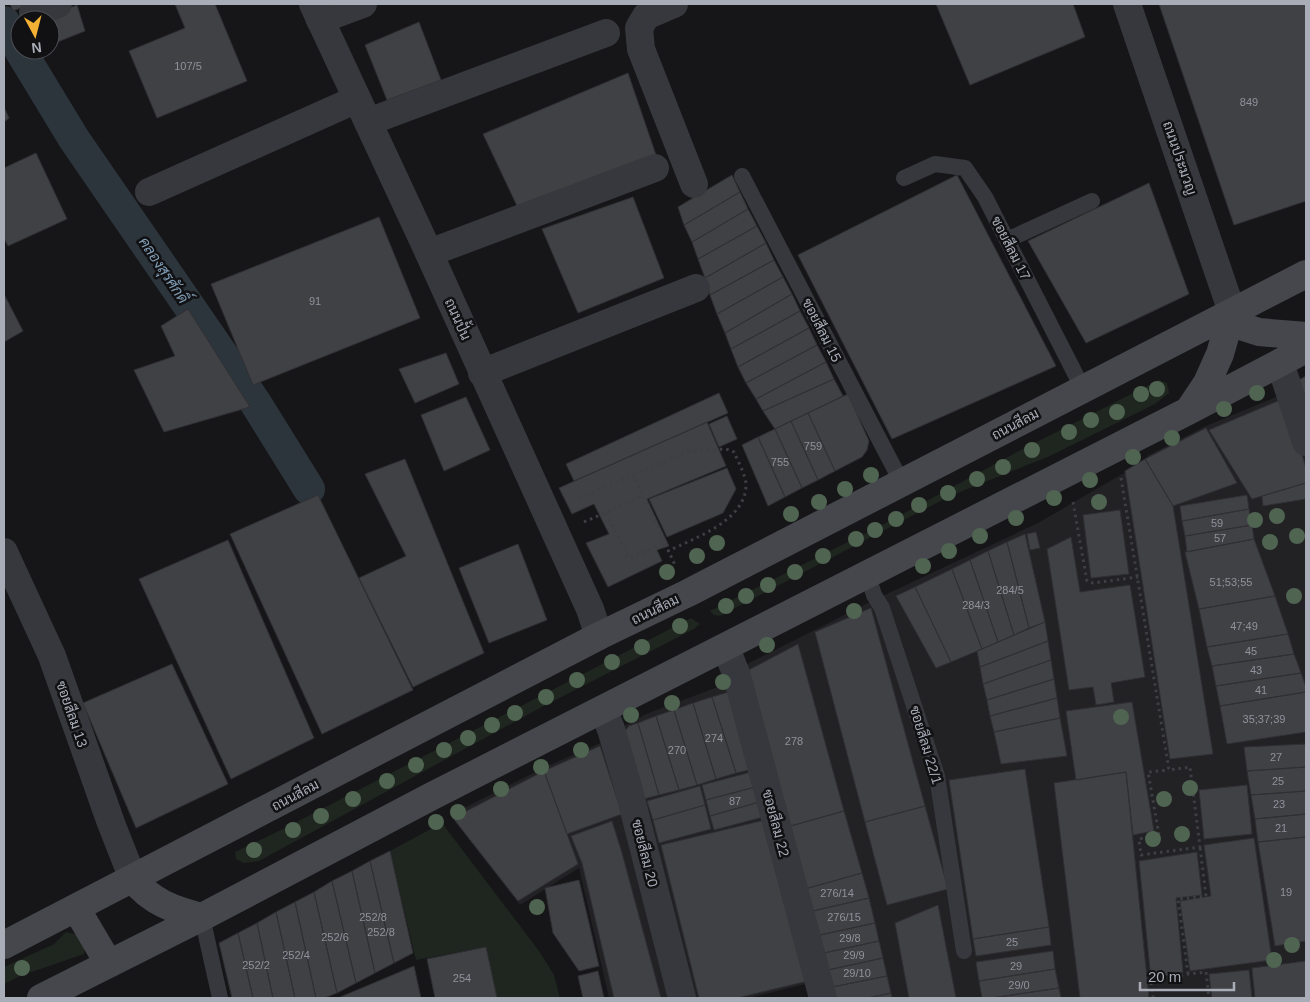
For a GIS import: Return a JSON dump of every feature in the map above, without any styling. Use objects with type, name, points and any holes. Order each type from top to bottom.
[{"type":"main road","name":"ถนนสีลม","points":[[4,945],[599,636],[688,594],[1306,274]]},
{"type":"main road","points":[[1232,312],[1240,326],[1259,332],[1306,336]]},
{"type":"main road","points":[[1188,411],[1207,383],[1220,354],[1232,312]]},
{"type":"main road","points":[[41,998],[202,917],[434,795],[868,576],[1306,349]]},
{"type":"main road","points":[[133,879],[142,891],[154,900],[182,912],[202,917]]},
{"type":"main road","points":[[76,908],[109,964]]},
{"type":"street","points":[[41,10],[58,4]]},
{"type":"street","points":[[316,12],[363,4]]},
{"type":"street","points":[[674,4],[646,16],[639,28],[641,49],[694,184]]},
{"type":"street","name":"ถนนประมวญ","points":[[1127,4],[1232,312]]},
{"type":"street","name":"ถนนปั้น","points":[[316,12],[429,253],[590,609],[599,636]]},
{"type":"street","points":[[149,192],[362,110],[606,33]]},
{"type":"street","points":[[429,253],[655,168]]},
{"type":"street","points":[[482,373],[696,288]]},
{"type":"street","points":[[1280,363],[1306,442]]},
{"type":"street","name":"ซอยสีลม 13","points":[[4,552],[52,656],[110,823],[133,879]]},
{"type":"street","name":"ซอยสีลม 22","points":[[726,648],[737,676],[823,998]]},
{"type":"street","name":"ซอยสีลม 20","points":[[603,710],[611,729],[627,783],[682,998]]},
{"type":"lane","name":"ซอยสีลม 17","points":[[904,178],[935,164],[965,168],[985,197],[1083,389]]},
{"type":"lane","name":"ซอยสีลม 15","points":[[742,176],[902,483]]},
{"type":"lane","points":[[1007,240],[1092,201]]},
{"type":"lane","name":"ซอยสีลม 22/1","points":[[868,576],[874,595],[882,608],[937,776],[964,951]]},
{"type":"lane","points":[[202,917],[220,998]]},
{"type":"path","points":[[580,498],[689,451],[726,449],[734,452],[746,483],[745,496],[735,513],[717,526],[668,551]]},
{"type":"path","points":[[633,474],[676,568]]},
{"type":"path","points":[[1121,477],[1168,770]]},
{"type":"path","points":[[1071,494],[1087,580],[1094,583],[1138,577]]},
{"type":"path","points":[[583,522],[643,496]]},
{"type":"path","points":[[606,512],[629,558],[664,542]]},
{"type":"path","points":[[1188,974],[1178,899],[1206,896],[1200,847],[1190,767],[1148,772],[1159,835],[1139,839],[1141,855],[1200,847]]},
{"type":"path","points":[[1153,998],[1151,983],[1188,974],[1206,972],[1209,998]]},
{"type":"shaded area","points":[[1159,380],[1167,383],[1169,393],[1155,404],[1050,456],[950,496],[720,616],[714,615],[710,611],[886,523],[1019,451]]},
{"type":"shaded area","points":[[1286,393],[1306,453],[1306,998],[818,998],[814,982],[749,998],[609,998],[579,868],[520,905],[450,815],[543,768],[605,741],[619,729],[646,714],[731,682],[739,668],[874,600],[1038,523],[1148,459],[1147,456],[1206,426]]},
{"type":"shaded area","points":[[691,618],[700,624],[694,629],[540,708],[259,861],[244,863],[236,859],[235,852]]},
{"type":"shaded area","points":[[442,823],[539,951],[554,975],[560,998],[497,998],[486,947],[416,960],[390,851]]},
{"type":"shaded area","points":[[66,932],[78,935],[85,944],[84,954],[20,976],[4,984],[4,967],[54,944]]},
{"type":"building","points":[[10,4],[31,4],[16,10],[13,10]]},
{"type":"building","points":[[175,4],[215,4],[247,81],[157,118],[129,51],[185,28]]},
{"type":"building","points":[[936,4],[1073,4],[1085,37],[970,85]]},
{"type":"building","points":[[1159,4],[1306,4],[1306,201],[1234,225]]},
{"type":"building","points":[[77,5],[85,31],[60,41],[60,12]]},
{"type":"building","points":[[419,22],[441,80],[387,100],[365,45]]},
{"type":"building","points":[[628,73],[656,155],[518,208],[483,134]]},
{"type":"building","points":[[4,107],[9,118],[4,122]]},
{"type":"building","points":[[36,153],[67,219],[8,246],[4,238],[4,168]]},
{"type":"building","points":[[732,175],[740,192],[684,225],[678,207]]},
{"type":"building","points":[[957,175],[1056,366],[892,439],[798,255]]},
{"type":"building","points":[[1149,183],[1189,294],[1086,343],[1028,241]]},
{"type":"building","points":[[740,192],[748,209],[692,242],[684,225]]},
{"type":"building","points":[[633,197],[664,278],[578,313],[542,229]]},
{"type":"building","points":[[748,209],[757,226],[698,259],[692,242]]},
{"type":"building","points":[[379,217],[420,318],[253,385],[211,284]]},
{"type":"building","points":[[757,226],[766,243],[705,278],[698,259]]},
{"type":"building","points":[[766,243],[774,260],[710,295],[705,278]]},
{"type":"building","points":[[774,260],[783,277],[717,314],[710,295]]},
{"type":"building","points":[[783,277],[792,294],[725,333],[717,314]]},
{"type":"building","points":[[4,294],[23,331],[4,342]]},
{"type":"building","points":[[792,294],[800,311],[731,349],[725,333]]},
{"type":"building","points":[[188,309],[250,407],[164,432],[134,370],[175,356],[161,326]]},
{"type":"building","points":[[800,311],[809,328],[738,367],[731,349]]},
{"type":"building","points":[[809,328],[817,345],[746,383],[738,367]]},
{"type":"building","points":[[817,345],[826,362],[756,399],[746,383]]},
{"type":"building","points":[[446,353],[459,384],[415,403],[399,369]]},
{"type":"building","points":[[826,362],[834,379],[763,411],[756,399]]},
{"type":"building","points":[[1306,376],[1306,404],[1297,381]]},
{"type":"building","points":[[834,379],[843,396],[775,429],[763,411]]},
{"type":"building","points":[[719,393],[728,413],[574,481],[566,464]]},
{"type":"building","points":[[848,394],[869,441],[867,450],[862,457],[835,471],[808,413]]},
{"type":"building","points":[[466,397],[490,450],[444,471],[421,415]]},
{"type":"building","points":[[1285,398],[1306,468],[1306,483],[1252,499],[1209,430]]},
{"type":"building","points":[[808,413],[835,471],[818,480],[791,421]]},
{"type":"building","points":[[727,416],[737,439],[719,447],[709,424]]},
{"type":"building","points":[[791,421],[818,480],[802,488],[775,429]]},
{"type":"building","points":[[707,422],[726,466],[647,499],[669,546],[657,550],[662,561],[608,587],[586,543],[609,534],[594,504],[572,514],[559,488]]},
{"type":"building","points":[[1206,428],[1237,483],[1173,506],[1145,459]]},
{"type":"building","points":[[775,429],[802,488],[785,497],[758,437]]},
{"type":"building","points":[[758,437],[785,497],[768,506],[742,445]]},
{"type":"building","points":[[405,459],[484,653],[413,687],[359,578],[406,556],[365,474]]},
{"type":"building","points":[[1145,459],[1173,506],[1213,754],[1170,759],[1125,471]]},
{"type":"building","points":[[727,468],[736,489],[723,513],[667,537],[649,499]]},
{"type":"building","points":[[1306,483],[1306,499],[1263,506],[1262,496]]},
{"type":"building","points":[[318,495],[413,690],[322,734],[230,534]]},
{"type":"building","points":[[1247,495],[1249,509],[1182,521],[1180,506]]},
{"type":"building","points":[[1249,509],[1252,525],[1185,536],[1182,521]]},
{"type":"building","points":[[1120,510],[1129,574],[1091,578],[1083,515]]},
{"type":"building","points":[[1252,525],[1254,539],[1187,552],[1185,536]]},
{"type":"building","points":[[1036,532],[1040,548],[1030,550],[1027,534]]},
{"type":"building","points":[[1025,534],[1045,622],[1029,628],[1007,542]]},
{"type":"building","points":[[1071,537],[1080,592],[1130,585],[1145,677],[1111,683],[1114,702],[1096,705],[1093,687],[1069,690],[1047,549]]},
{"type":"building","points":[[1254,539],[1275,596],[1199,609],[1185,552]]},
{"type":"building","points":[[228,540],[314,738],[231,779],[139,579]]},
{"type":"building","points":[[1007,542],[1029,628],[1014,635],[988,551]]},
{"type":"building","points":[[518,544],[547,620],[489,643],[459,568]]},
{"type":"building","points":[[988,551],[1014,635],[998,642],[970,560]]},
{"type":"building","points":[[970,560],[998,642],[982,649],[952,569]]},
{"type":"building","points":[[952,569],[982,649],[951,662],[915,587]]},
{"type":"building","points":[[915,587],[951,662],[936,668],[896,596]]},
{"type":"building","points":[[1275,596],[1288,634],[1207,647],[1199,609]]},
{"type":"building","points":[[871,608],[925,806],[865,822],[815,632]]},
{"type":"building","points":[[1045,622],[1048,641],[980,667],[977,651]]},
{"type":"building","points":[[1288,634],[1294,654],[1212,666],[1207,647]]},
{"type":"building","points":[[1048,641],[1051,660],[983,684],[980,667]]},
{"type":"building","points":[[798,644],[844,811],[787,827],[745,672]]},
{"type":"building","points":[[1294,654],[1301,673],[1216,686],[1212,666]]},
{"type":"building","points":[[1051,660],[1054,679],[987,700],[983,684]]},
{"type":"building","points":[[172,664],[228,784],[136,828],[83,703]]},
{"type":"building","points":[[1301,673],[1306,692],[1220,706],[1216,686]]},
{"type":"building","points":[[1054,679],[1057,698],[990,716],[987,700]]},
{"type":"building","points":[[732,691],[757,768],[736,773],[712,697]]},
{"type":"building","points":[[1306,692],[1306,732],[1227,744],[1220,706]]},
{"type":"building","points":[[712,697],[736,773],[716,779],[693,703]]},
{"type":"building","points":[[1057,698],[1060,718],[994,732],[990,716]]},
{"type":"building","points":[[1132,702],[1154,831],[1133,835],[1126,772],[1076,780],[1066,711]]},
{"type":"building","points":[[693,703],[716,779],[697,785],[674,710]]},
{"type":"building","points":[[674,710],[697,785],[679,790],[656,716]]},
{"type":"building","points":[[656,716],[679,790],[659,795],[638,723]]},
{"type":"building","points":[[1060,718],[1067,756],[1001,764],[994,732]]},
{"type":"building","points":[[638,723],[659,795],[644,799],[625,731],[629,726]]},
{"type":"building","points":[[1306,744],[1306,767],[1247,771],[1244,747]]},
{"type":"building","points":[[600,746],[622,814],[567,834],[544,771]]},
{"type":"building","points":[[1306,767],[1306,791],[1251,795],[1247,771]]},
{"type":"building","points":[[1025,769],[1049,927],[973,939],[949,780]]},
{"type":"building","points":[[544,771],[578,864],[518,901],[453,818]]},
{"type":"building","points":[[755,771],[759,786],[706,800],[702,785]]},
{"type":"building","points":[[1126,772],[1149,998],[1080,998],[1054,783]]},
{"type":"building","points":[[1247,785],[1252,834],[1204,839],[1199,790]]},
{"type":"building","points":[[700,786],[705,805],[653,820],[647,801]]},
{"type":"building","points":[[759,786],[763,801],[710,816],[706,800]]},
{"type":"building","points":[[1306,791],[1306,814],[1255,819],[1251,795]]},
{"type":"building","points":[[763,801],[767,816],[714,830],[710,816]]},
{"type":"building","points":[[705,805],[711,829],[659,843],[653,820]]},
{"type":"building","points":[[925,806],[948,889],[887,905],[865,822]]},
{"type":"building","points":[[844,811],[862,873],[805,889],[787,827]]},
{"type":"building","points":[[1306,814],[1306,837],[1258,842],[1255,819]]},
{"type":"building","points":[[769,819],[808,981],[737,998],[699,998],[661,845]]},
{"type":"building","points":[[612,821],[661,998],[614,998],[582,863],[571,836]]},
{"type":"building","points":[[1306,837],[1306,941],[1275,946],[1258,842]]},
{"type":"building","points":[[1254,838],[1272,960],[1190,971],[1180,901],[1211,896],[1204,845]]},
{"type":"building","points":[[390,851],[413,953],[394,963],[370,861]]},
{"type":"building","points":[[1197,852],[1202,895],[1176,898],[1183,972],[1151,979],[1139,861]]},
{"type":"building","points":[[370,861],[394,963],[375,973],[352,871]]},
{"type":"building","points":[[352,871],[375,973],[356,983],[332,881]]},
{"type":"building","points":[[862,873],[869,898],[813,911],[805,889]]},
{"type":"building","points":[[579,880],[599,966],[579,971],[553,933],[545,888]]},
{"type":"building","points":[[332,881],[356,983],[337,993],[314,892]]},
{"type":"building","points":[[314,892],[337,993],[324,998],[316,998],[295,902]]},
{"type":"building","points":[[869,898],[875,923],[820,935],[813,911]]},
{"type":"building","points":[[295,902],[316,998],[295,998],[276,912]]},
{"type":"building","points":[[938,905],[956,998],[909,998],[895,923]]},
{"type":"building","points":[[276,912],[295,998],[273,998],[257,923]]},
{"type":"building","points":[[257,923],[273,998],[253,998],[238,933]]},
{"type":"building","points":[[875,923],[879,941],[824,953],[820,935]]},
{"type":"building","points":[[1049,927],[1051,945],[976,956],[973,939]]},
{"type":"building","points":[[238,933],[253,998],[232,998],[219,943]]},
{"type":"building","points":[[879,941],[883,958],[828,970],[824,953]]},
{"type":"building","points":[[486,947],[497,998],[435,998],[427,959]]},
{"type":"building","points":[[1053,951],[1055,969],[979,981],[976,962]]},
{"type":"building","points":[[883,958],[887,976],[832,987],[828,970]]},
{"type":"building","points":[[1306,961],[1306,998],[1255,998],[1252,968]]},
{"type":"building","points":[[414,966],[421,998],[338,998]]},
{"type":"building","points":[[1055,969],[1059,988],[982,998],[979,981]]},
{"type":"building","points":[[1249,970],[1252,998],[1212,998],[1209,974]]},
{"type":"building","points":[[598,971],[604,998],[583,998],[578,976]]},
{"type":"building","points":[[887,976],[891,993],[868,998],[834,998],[832,987]]},
{"type":"building","points":[[1059,988],[1061,998],[992,998]]},
{"type":"building","points":[[891,993],[892,998],[868,998]]},
{"type":"waterway","name":"คลองสุรศักดิ์","points":[[4,22],[10,32]]},
{"type":"waterway","name":"คลองสุรศักดิ์","points":[[26,60],[74,139],[255,402],[309,489]]}]
